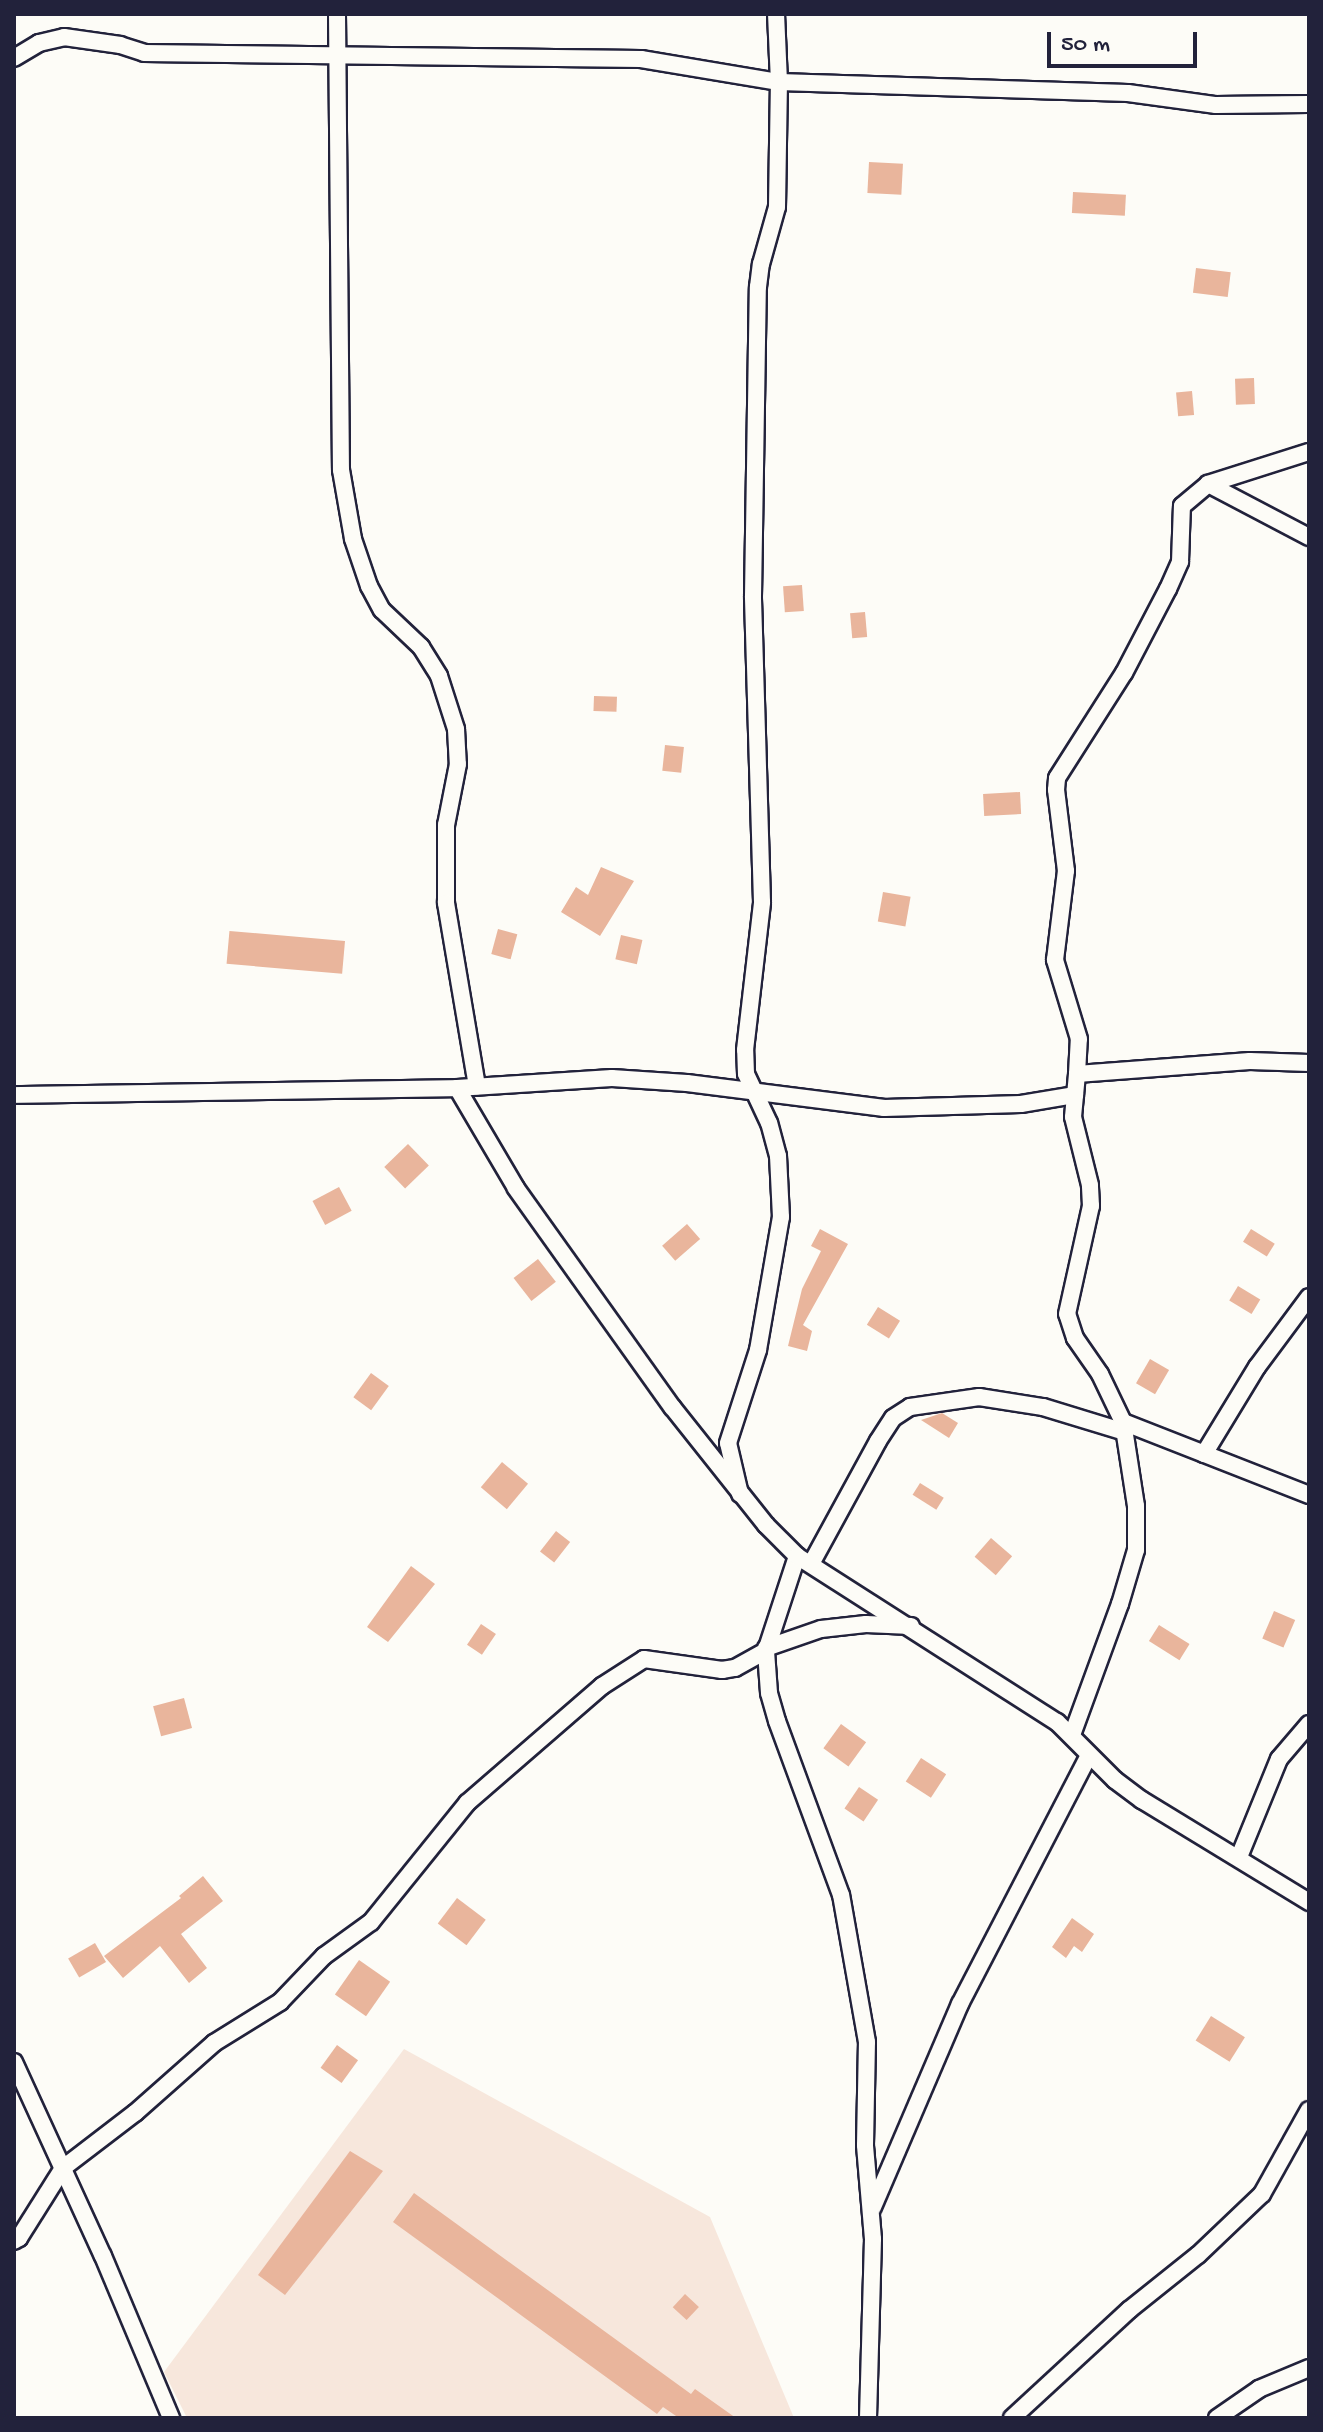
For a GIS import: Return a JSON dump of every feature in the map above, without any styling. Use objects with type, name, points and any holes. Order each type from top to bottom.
[{"type":"street","points":[[337,14],[341,470],[353,539],[369,586],[382,610],[421,647],[439,676],[456,729],[458,764],[446,825],[446,903],[477,1086]]},
{"type":"street","points":[[740,1494],[728,1443],[758,1350],[781,1217],[778,1156],[769,1123],[746,1074],[747,1019],[762,902],[753,596],[758,287],[777,207],[779,82],[776,14]]},
{"type":"street","points":[[14,58],[39,43],[64,37],[120,45],[144,53],[641,59],[779,82],[1128,93],[1216,105],[1309,104]]},
{"type":"street","points":[[1072,1735],[1120,1604],[1136,1550],[1136,1506],[1124,1427],[1100,1374],[1075,1338],[1067,1314],[1091,1206],[1090,1185],[1073,1117],[1079,1039],[1055,960],[1066,871],[1057,778],[1124,673],[1168,589],[1180,562],[1182,506],[1208,484],[1309,452]]},
{"type":"street","points":[[1208,484],[1309,537]]},
{"type":"street","points":[[1077,1074],[1250,1061],[1309,1063]]},
{"type":"street","points":[[14,1095],[457,1088],[612,1078],[897,1109],[1021,1104],[1075,1095]]},
{"type":"street","points":[[457,1088],[516,1188],[672,1407],[740,1494],[804,1560],[912,1627],[1072,1735],[1089,1755],[1142,1800],[1309,1902]]},
{"type":"street","points":[[1204,1454],[1257,1367],[1309,1297]]},
{"type":"street","points":[[868,2418],[873,2208],[865,2145],[867,2042],[841,1895],[769,1693],[766,1650],[804,1560],[893,1418],[910,1407],[979,1397],[1043,1407],[1124,1427],[1309,1495]]},
{"type":"street","points":[[14,2241],[19,2238],[63,2168],[135,2113],[214,2043],[280,2002],[324,1956],[371,1922],[467,1803],[602,1686],[644,1659],[722,1670],[735,1668],[766,1650],[821,1629],[866,1624],[912,1627]]},
{"type":"street","points":[[1239,1857],[1279,1759],[1309,1724]]},
{"type":"street","points":[[873,2208],[960,2004],[1089,1755]]},
{"type":"street","points":[[14,2062],[171,2418]]},
{"type":"street","points":[[1012,2418],[1129,2310],[1198,2255],[1262,2194],[1309,2110]]},
{"type":"street","points":[[1217,2418],[1259,2389],[1309,2368]]},
{"type":"shaded area","points":[[404,2049],[710,2217],[794,2418],[187,2418],[164,2372]]},
{"type":"building","points":[[869,162],[903,164],[901,195],[867,193]]},
{"type":"building","points":[[1073,192],[1126,195],[1125,216],[1072,213]]},
{"type":"building","points":[[1196,268],[1231,272],[1228,297],[1193,293]]},
{"type":"building","points":[[1254,378],[1255,404],[1236,405],[1235,379]]},
{"type":"building","points":[[1192,391],[1194,415],[1178,416],[1176,392]]},
{"type":"building","points":[[802,585],[804,611],[785,612],[783,586]]},
{"type":"building","points":[[865,612],[867,637],[852,638],[850,613]]},
{"type":"building","points":[[594,696],[617,697],[616,712],[593,711]]},
{"type":"building","points":[[665,745],[684,747],[681,773],[662,771]]},
{"type":"building","points":[[1020,792],[1021,814],[984,816],[983,794]]},
{"type":"building","points":[[601,867],[634,881],[600,936],[561,912],[576,887],[588,895]]},
{"type":"building","points":[[883,892],[911,897],[905,926],[878,922]]},
{"type":"building","points":[[498,929],[517,934],[511,959],[491,954]]},
{"type":"building","points":[[229,931],[345,941],[342,974],[227,964]]},
{"type":"building","points":[[621,935],[642,940],[637,964],[615,959]]},
{"type":"building","points":[[408,1144],[429,1166],[405,1189],[384,1167]]},
{"type":"building","points":[[339,1187],[352,1211],[325,1225],[313,1201]]},
{"type":"building","points":[[687,1224],[700,1239],[675,1261],[662,1246]]},
{"type":"building","points":[[820,1229],[848,1244],[803,1325],[812,1331],[807,1351],[788,1346],[802,1289],[821,1251],[811,1246]]},
{"type":"building","points":[[1251,1229],[1275,1244],[1267,1257],[1243,1242]]},
{"type":"building","points":[[538,1259],[556,1282],[531,1301],[514,1278]]},
{"type":"building","points":[[1238,1286],[1260,1299],[1252,1314],[1229,1301]]},
{"type":"building","points":[[878,1307],[900,1321],[889,1339],[867,1325]]},
{"type":"building","points":[[1150,1359],[1169,1370],[1155,1394],[1136,1383]]},
{"type":"building","points":[[371,1373],[389,1386],[371,1410],[353,1397]]},
{"type":"building","points":[[942,1413],[958,1423],[949,1438],[921,1420]]},
{"type":"building","points":[[502,1462],[528,1484],[507,1509],[481,1487]]},
{"type":"building","points":[[920,1483],[944,1498],[936,1510],[913,1495]]},
{"type":"building","points":[[556,1531],[570,1542],[554,1563],[540,1551]]},
{"type":"building","points":[[991,1538],[1012,1556],[996,1575],[975,1557]]},
{"type":"building","points":[[411,1566],[435,1584],[388,1642],[367,1627]]},
{"type":"building","points":[[1274,1611],[1295,1620],[1283,1648],[1262,1639]]},
{"type":"building","points":[[481,1624],[496,1634],[482,1655],[467,1645]]},
{"type":"building","points":[[1159,1625],[1190,1644],[1179,1660],[1149,1641]]},
{"type":"building","points":[[184,1698],[192,1728],[161,1736],[153,1706]]},
{"type":"building","points":[[841,1724],[866,1742],[848,1766],[823,1748]]},
{"type":"building","points":[[921,1758],[946,1774],[931,1798],[906,1781]]},
{"type":"building","points":[[859,1787],[878,1800],[864,1821],[844,1809]]},
{"type":"building","points":[[203,1876],[223,1901],[181,1934],[207,1968],[189,1983],[160,1946],[123,1978],[104,1956],[181,1898],[179,1896]]},
{"type":"building","points":[[457,1898],[486,1920],[466,1945],[438,1924]]},
{"type":"building","points":[[1072,1918],[1094,1934],[1082,1952],[1074,1946],[1066,1958],[1052,1947]]},
{"type":"building","points":[[95,1943],[106,1962],[79,1978],[68,1958]]},
{"type":"building","points":[[359,1960],[390,1982],[366,2016],[335,1994]]},
{"type":"building","points":[[1211,2016],[1245,2037],[1230,2062],[1196,2041]]},
{"type":"building","points":[[337,2045],[358,2060],[342,2083],[321,2068]]},
{"type":"building","points":[[350,2151],[383,2171],[285,2295],[258,2275]]},
{"type":"building","points":[[414,2193],[691,2394],[695,2389],[736,2418],[679,2418],[663,2407],[657,2414],[393,2222]]},
{"type":"building","points":[[685,2294],[699,2307],[687,2320],[673,2307]]}]
